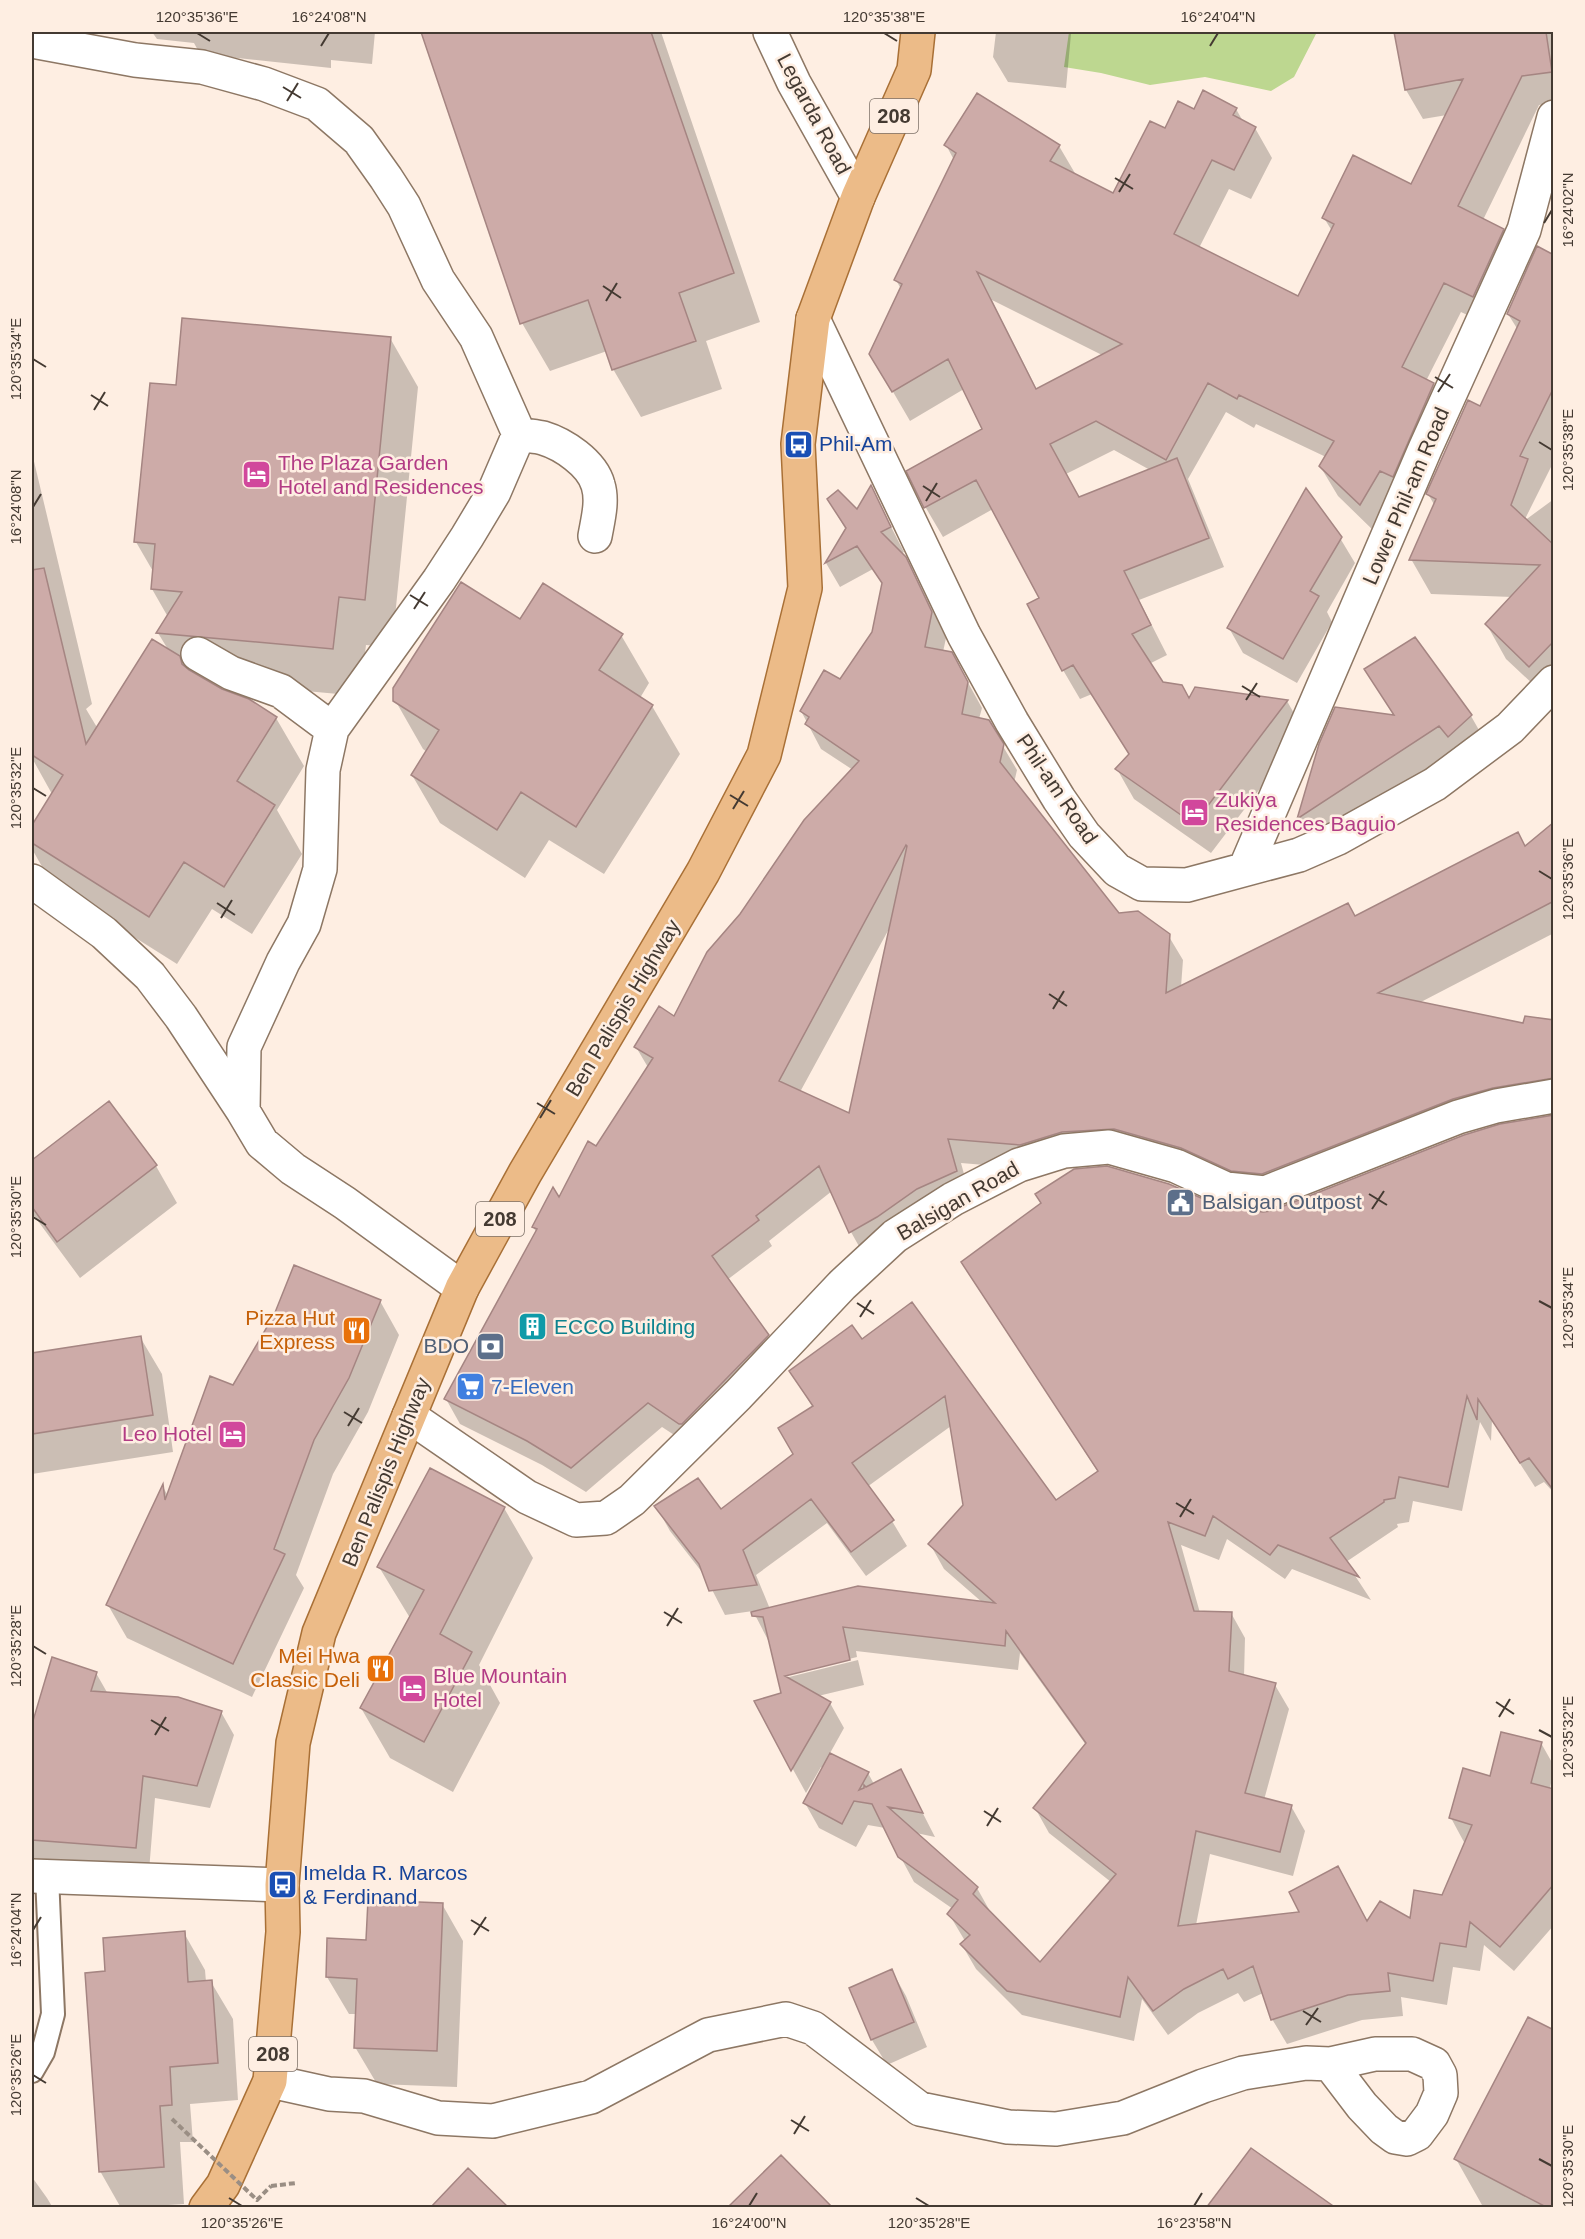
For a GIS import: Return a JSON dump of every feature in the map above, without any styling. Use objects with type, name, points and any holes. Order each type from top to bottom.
[{"type":"main road","name":"Ben Palispis Highway","points":[[207,2208],[223,2185],[270,2081],[283,1932],[282,1885],[293,1743],[319,1633],[462,1288],[525,1173],[703,872],[764,755],[805,588],[798,444],[813,319],[858,197],[914,70],[918,32]]},
{"type":"street","name":"Legarda Road","points":[[770,32],[794,83],[858,197]]},
{"type":"street","points":[[32,41],[135,60],[202,67],[264,84],[317,104],[359,140],[404,206],[438,280],[477,337],[519,434],[494,492],[467,537],[439,580],[332,729],[323,770],[320,869],[304,924],[283,962],[244,1047],[243,1111]]},
{"type":"street","name":"Lower Phil-am Road","points":[[1245,869],[1425,449],[1524,230],[1554,117]]},
{"type":"street","name":"Phil-am Road","points":[[813,319],[964,635],[1018,732],[1084,835],[1117,870],[1142,884],[1187,885],[1299,855],[1338,838],[1435,784],[1510,728],[1554,682]]},
{"type":"street","points":[[519,434],[544,438],[569,451],[589,468],[598,484],[600,504],[595,536]]},
{"type":"street","points":[[198,654],[231,673],[281,691],[332,729]]},
{"type":"street","points":[[32,881],[104,933],[150,976],[181,1017],[262,1143],[293,1169],[345,1203],[462,1288]]},
{"type":"street","name":"Balsigan Road","points":[[409,1416],[527,1497],[576,1520],[606,1518],[632,1500],[738,1395],[842,1286],[895,1236],[953,1199],[1019,1165],[1064,1151],[1109,1147],[1176,1167],[1226,1189],[1265,1193],[1458,1117],[1496,1106],[1554,1096]]},
{"type":"street","points":[[39,1876],[282,1885]]},
{"type":"street","points":[[270,2081],[329,2094],[364,2096],[438,2118],[493,2121],[591,2097],[708,2035],[786,2019],[813,2028],[920,2109],[1008,2127],[1056,2129],[1123,2118],[1203,2086],[1244,2073],[1306,2063],[1330,2064]]},
{"type":"lane","points":[[32,2071],[43,2052],[53,2014],[39,1876]]},
{"type":"path","points":[[171,2119],[257,2200],[271,2186],[296,2183]]},
{"type":"green space","points":[[1069,32],[1317,32],[1294,77],[1271,91],[1205,77],[1150,85],[1064,67]]},
{"type":"building","points":[[421,32],[651,32],[734,273],[679,293],[696,341],[612,370],[588,300],[520,324]]},
{"type":"building","points":[[1394,32],[1546,32],[1552,72],[1522,76],[1458,206],[1504,229],[1473,297],[1444,283],[1402,367],[1434,383],[1393,477],[1380,471],[1360,505],[1319,466],[1334,441],[1239,395],[1237,399],[1208,383],[1166,460],[1096,421],[1050,444],[1079,497],[1177,458],[1209,538],[1124,571],[1151,625],[1132,634],[1163,682],[1182,685],[1189,698],[1195,687],[1288,700],[1194,824],[1115,769],[1129,754],[1073,665],[1062,671],[1027,604],[1039,598],[976,480],[924,508],[906,471],[982,429],[948,359],[892,392],[869,354],[902,284],[894,280],[956,153],[944,145],[977,93],[1060,145],[1050,161],[1113,193],[1150,121],[1165,128],[1178,101],[1194,109],[1203,90],[1237,108],[1233,115],[1256,127],[1234,170],[1212,160],[1174,234],[1298,296],[1334,224],[1322,218],[1353,155],[1411,184],[1463,79],[1405,90]],"holes":[[[977,272],[1122,344],[1036,389]]]},
{"type":"building","points":[[1537,246],[1552,254],[1554,251],[1554,387],[1520,456],[1528,459],[1511,505],[1554,545],[1554,641],[1529,667],[1485,624],[1540,565],[1409,560],[1436,499],[1426,494],[1468,400],[1480,406],[1520,321],[1507,314]]},
{"type":"building","points":[[182,318],[391,337],[365,600],[339,597],[333,649],[156,633],[182,592],[151,589],[155,544],[134,542],[150,383],[176,385]]},
{"type":"building","points":[[871,485],[891,527],[881,532],[906,557],[932,612],[925,647],[952,652],[968,682],[962,714],[989,720],[1004,744],[1000,762],[1119,913],[1138,911],[1170,934],[1166,993],[1348,903],[1355,916],[1518,832],[1525,846],[1554,822],[1554,901],[1378,993],[1523,1023],[1525,1016],[1554,1020],[1554,1078],[1493,1088],[1453,1099],[1262,1174],[1231,1171],[1181,1148],[1114,1129],[1062,1132],[1020,1145],[948,1139],[957,1171],[917,1189],[849,1233],[819,1166],[756,1216],[759,1220],[712,1256],[769,1335],[682,1424],[648,1403],[571,1468],[527,1441],[444,1399],[537,1229],[532,1227],[553,1187],[559,1197],[588,1141],[596,1146],[653,1058],[634,1047],[659,1006],[674,1016],[707,952],[740,914],[804,820],[859,761],[805,724],[809,717],[800,711],[824,670],[840,679],[872,632],[882,583],[857,546],[825,563],[846,528],[827,499],[838,490],[857,509]],"holes":[[[907,846],[849,1113],[779,1081]]]},
{"type":"building","points":[[1306,488],[1342,537],[1310,591],[1319,596],[1283,659],[1227,628]]},
{"type":"building","points":[[44,568],[86,744],[152,639],[180,656],[182,664],[189,670],[222,689],[249,699],[277,717],[237,781],[275,805],[224,887],[184,862],[149,917],[32,843],[32,825],[63,775],[32,755],[32,570]]},
{"type":"building","points":[[461,582],[520,619],[543,583],[623,634],[599,670],[653,705],[576,827],[521,792],[497,830],[411,775],[439,730],[393,701],[393,688]]},
{"type":"building","points":[[1415,637],[1472,715],[1448,737],[1439,726],[1297,819],[1319,744],[1335,707],[1394,715],[1364,669]]},
{"type":"building","points":[[109,1101],[157,1165],[57,1242],[32,1207],[32,1160]]},
{"type":"building","points":[[1554,1115],[1554,1491],[1529,1458],[1520,1463],[1478,1399],[1477,1420],[1467,1396],[1448,1487],[1399,1477],[1395,1498],[1384,1500],[1330,1538],[1359,1577],[1278,1545],[1270,1555],[1213,1516],[1205,1536],[1168,1522],[1194,1611],[1232,1612],[1229,1671],[1276,1683],[1245,1793],[1292,1805],[1280,1852],[1196,1831],[1178,1926],[1299,1912],[1289,1892],[1338,1866],[1367,1921],[1380,1901],[1410,1918],[1414,1890],[1442,1895],[1472,1825],[1449,1818],[1463,1768],[1490,1776],[1501,1732],[1542,1742],[1531,1783],[1554,1789],[1554,1884],[1500,1947],[1470,1922],[1466,1947],[1440,1943],[1433,1981],[1388,1973],[1390,1991],[1348,1995],[1271,2020],[1253,1966],[1228,1979],[1223,1969],[1184,1989],[1153,2011],[1128,1977],[1120,2017],[1007,1991],[960,1944],[970,1935],[947,1914],[958,1900],[898,1857],[872,1804],[854,1801],[842,1824],[803,1803],[830,1753],[869,1772],[859,1790],[864,1788],[864,1785],[866,1787],[901,1769],[923,1813],[888,1807],[978,1887],[973,1894],[1040,1962],[1116,1874],[1033,1808],[1086,1743],[1006,1631],[1005,1646],[843,1627],[850,1660],[785,1676],[831,1702],[791,1771],[754,1701],[781,1693],[763,1617],[752,1616],[751,1612],[858,1586],[995,1603],[928,1544],[963,1505],[945,1396],[852,1463],[894,1520],[851,1552],[811,1499],[743,1550],[757,1585],[709,1591],[699,1564],[654,1506],[698,1478],[721,1509],[793,1454],[778,1428],[813,1406],[789,1371],[852,1325],[862,1339],[912,1302],[1056,1500],[1098,1471],[961,1262],[1041,1203],[1035,1194],[1074,1169],[1107,1166],[1169,1184],[1224,1208],[1271,1211],[1464,1135],[1500,1124]]},
{"type":"building","points":[[294,1265],[381,1300],[349,1378],[314,1440],[274,1549],[285,1554],[233,1664],[106,1605],[163,1484],[165,1500],[210,1376],[233,1385],[274,1315]]},
{"type":"building","points":[[141,1336],[153,1415],[32,1434],[32,1353]]},
{"type":"building","points":[[430,1468],[505,1507],[440,1634],[472,1652],[424,1742],[360,1708],[424,1590],[377,1567]]},
{"type":"building","points":[[52,1657],[97,1672],[91,1691],[178,1697],[222,1711],[197,1786],[143,1776],[136,1848],[32,1840],[32,1724]]},
{"type":"building","points":[[368,1900],[443,1903],[437,2051],[354,2048],[357,1979],[326,1977],[327,1938],[366,1940]]},
{"type":"building","points":[[185,1931],[188,1982],[212,1980],[218,2063],[170,2067],[172,2105],[160,2106],[164,2167],[99,2172],[85,1973],[105,1971],[103,1938]]},
{"type":"building","points":[[892,1969],[914,2022],[871,2040],[849,1988]]},
{"type":"building","points":[[1528,2017],[1554,2030],[1554,2208],[1548,2208],[1454,2159]]},
{"type":"building","points":[[1251,2148],[1336,2208],[1206,2208]]},
{"type":"building","points":[[781,2155],[833,2208],[727,2208]]},
{"type":"building","points":[[468,2168],[509,2208],[430,2208]]},
{"type":"place","name":"Phil-Am","points":[[798,444]]},
{"type":"place","name":"The Plaza Garden Hotel and Residences","points":[[257,475]]},
{"type":"place","name":"Zukiya Residences Baguio","points":[[1194,812]]},
{"type":"place","name":"Balsigan Outpost","points":[[1181,1202]]},
{"type":"place","name":"ECCO Building","points":[[533,1327]]},
{"type":"place","name":"Pizza Hut Express","points":[[356,1330]]},
{"type":"place","name":"BDO","points":[[490,1346]]},
{"type":"place","name":"7-Eleven","points":[[470,1387]]},
{"type":"place","name":"Leo Hotel","points":[[233,1434]]},
{"type":"place","name":"Mei Hwa Classic Deli","points":[[381,1668]]},
{"type":"place","name":"Blue Mountain Hotel","points":[[412,1688]]},
{"type":"place","name":"Imelda R. Marcos & Ferdinand","points":[[282,1885]]}]
